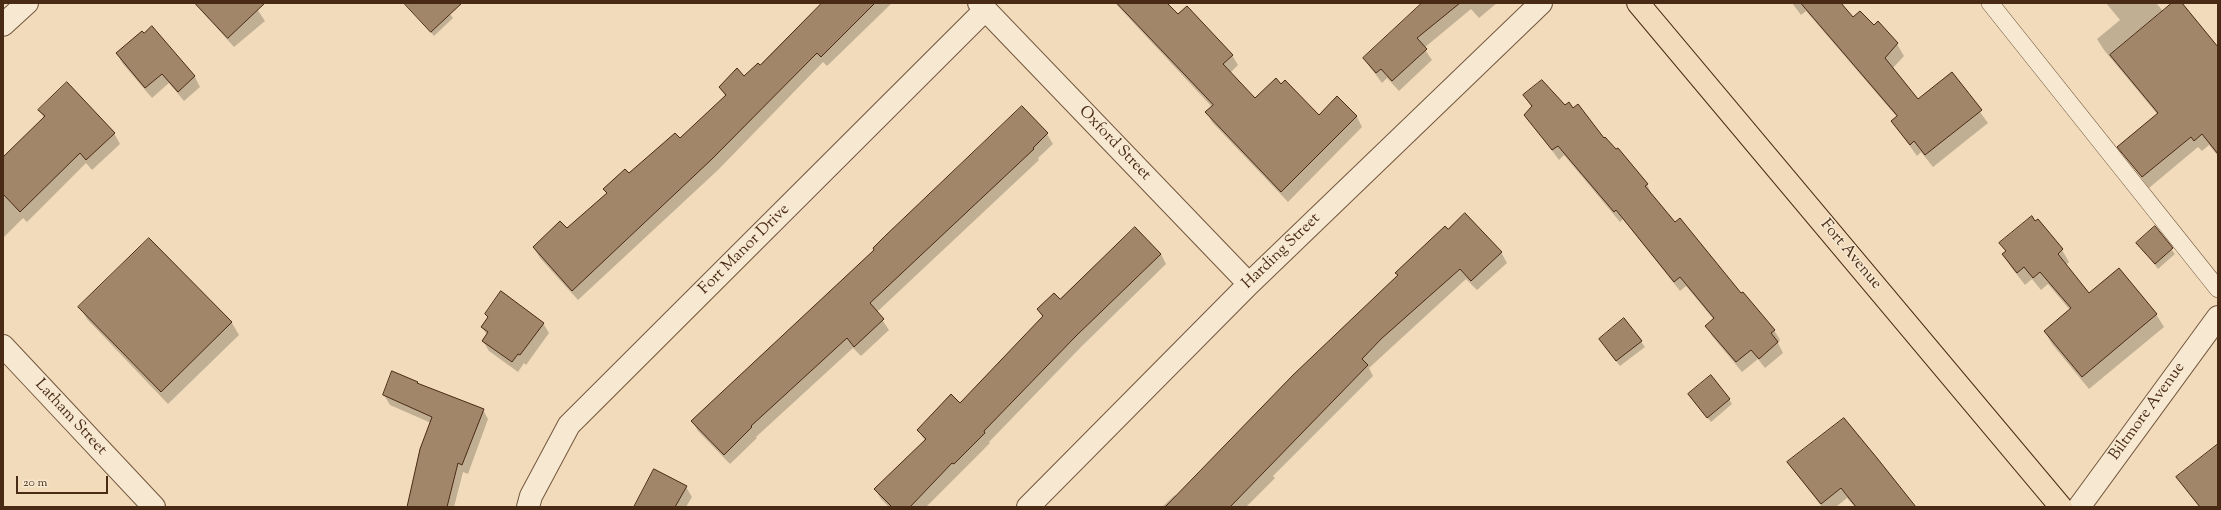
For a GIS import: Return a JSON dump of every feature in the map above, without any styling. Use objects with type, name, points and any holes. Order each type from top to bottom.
[{"type":"main road","name":"Fort Avenue","points":[[1638,3],[2061,507]]},
{"type":"street","points":[[3,25],[27,3]]},
{"type":"street","name":"Harding Street","points":[[1028,507],[1248,284],[1541,3]]},
{"type":"street","name":"Oxford Street","points":[[982,7],[1248,284]]},
{"type":"street","name":"Fort Manor Drive","points":[[528,507],[531,496],[570,425],[982,7]]},
{"type":"street","name":"Biltmore Avenue","points":[[2079,507],[2218,317]]},
{"type":"street","name":"Latham Street","points":[[3,346],[154,507]]},
{"type":"lane","points":[[1990,3],[2218,289]]},
{"type":"building","points":[[195,3],[265,3],[228,38]]},
{"type":"building","points":[[404,3],[462,3],[431,32]]},
{"type":"building","points":[[822,3],[875,3],[821,57],[817,53],[712,159],[572,291],[533,247],[560,221],[567,228],[607,193],[603,189],[625,169],[629,173],[675,133],[680,138],[726,95],[719,87],[737,68],[744,76],[758,63],[760,65]]},
{"type":"building","points":[[1117,3],[1167,3],[1178,14],[1187,6],[1233,55],[1223,64],[1255,98],[1276,78],[1281,84],[1285,80],[1319,115],[1337,96],[1357,116],[1281,192],[1205,112],[1213,105]]},
{"type":"building","points":[[1422,3],[1460,3],[1417,38],[1427,49],[1392,81],[1381,69],[1376,73],[1363,58]]},
{"type":"building","points":[[1801,3],[1841,3],[1853,17],[1860,11],[1874,25],[1878,21],[1898,43],[1885,58],[1918,99],[1952,72],[1982,110],[1925,155],[1914,141],[1910,145],[1891,121],[1897,116]]},
{"type":"building","points":[[2172,3],[2182,3],[2218,47],[2218,154],[2202,134],[2194,141],[2191,137],[2142,177],[2117,147],[2158,113],[2110,55]]},
{"type":"building","points":[[152,26],[195,76],[178,92],[162,74],[145,88],[116,53],[142,31],[144,33]]},
{"type":"building","points":[[1542,80],[1565,105],[1569,102],[1573,108],[1578,104],[1604,138],[1605,137],[1616,149],[1618,148],[1648,184],[1645,186],[1675,222],[1680,218],[1741,293],[1743,292],[1775,330],[1771,333],[1778,342],[1759,359],[1751,350],[1736,362],[1705,326],[1714,318],[1680,277],[1674,282],[1616,210],[1614,212],[1558,146],[1552,150],[1524,115],[1532,106],[1523,95]]},
{"type":"building","points":[[67,82],[115,133],[86,160],[80,153],[20,212],[3,194],[3,157],[45,116],[38,110]]},
{"type":"building","points":[[1022,106],[1048,133],[1033,148],[1034,149],[870,303],[884,319],[854,347],[847,338],[751,426],[752,427],[724,455],[691,421],[874,250],[873,248],[884,237]]},
{"type":"building","points":[[1465,213],[1502,252],[1471,281],[1460,269],[1381,339],[1362,359],[1368,365],[1230,507],[1165,507],[1293,375],[1398,275],[1395,273],[1445,226],[1448,229]]},
{"type":"building","points":[[2032,216],[2035,221],[2038,219],[2063,249],[2058,254],[2089,293],[2119,268],[2157,314],[2082,377],[2044,331],[2071,308],[2040,272],[2033,278],[2024,267],[2017,273],[2002,254],[2006,251],[1999,243]]},
{"type":"building","points":[[2155,226],[2173,248],[2155,264],[2136,243]]},
{"type":"building","points":[[1135,227],[1161,254],[1076,336],[984,431],[985,433],[954,464],[952,463],[910,507],[892,507],[874,489],[926,439],[917,430],[951,394],[960,403],[1043,316],[1037,309],[1054,293],[1060,299]]},
{"type":"building","points":[[149,238],[232,322],[161,392],[78,307]]},
{"type":"building","points":[[501,291],[544,323],[520,355],[518,354],[512,362],[482,341],[488,332],[481,327],[488,317],[485,314]]},
{"type":"building","points":[[1624,318],[1642,341],[1616,361],[1599,339]]},
{"type":"building","points":[[392,371],[418,382],[417,383],[484,409],[462,465],[458,463],[447,507],[407,507],[420,449],[432,417],[383,395]]},
{"type":"building","points":[[1711,375],[1730,399],[1707,418],[1688,394]]},
{"type":"building","points":[[1844,418],[1916,507],[1856,507],[1841,488],[1821,504],[1787,462]]},
{"type":"building","points":[[2218,444],[2218,507],[2200,507],[2176,477]]},
{"type":"building","points":[[654,469],[687,486],[675,507],[634,507]]}]
